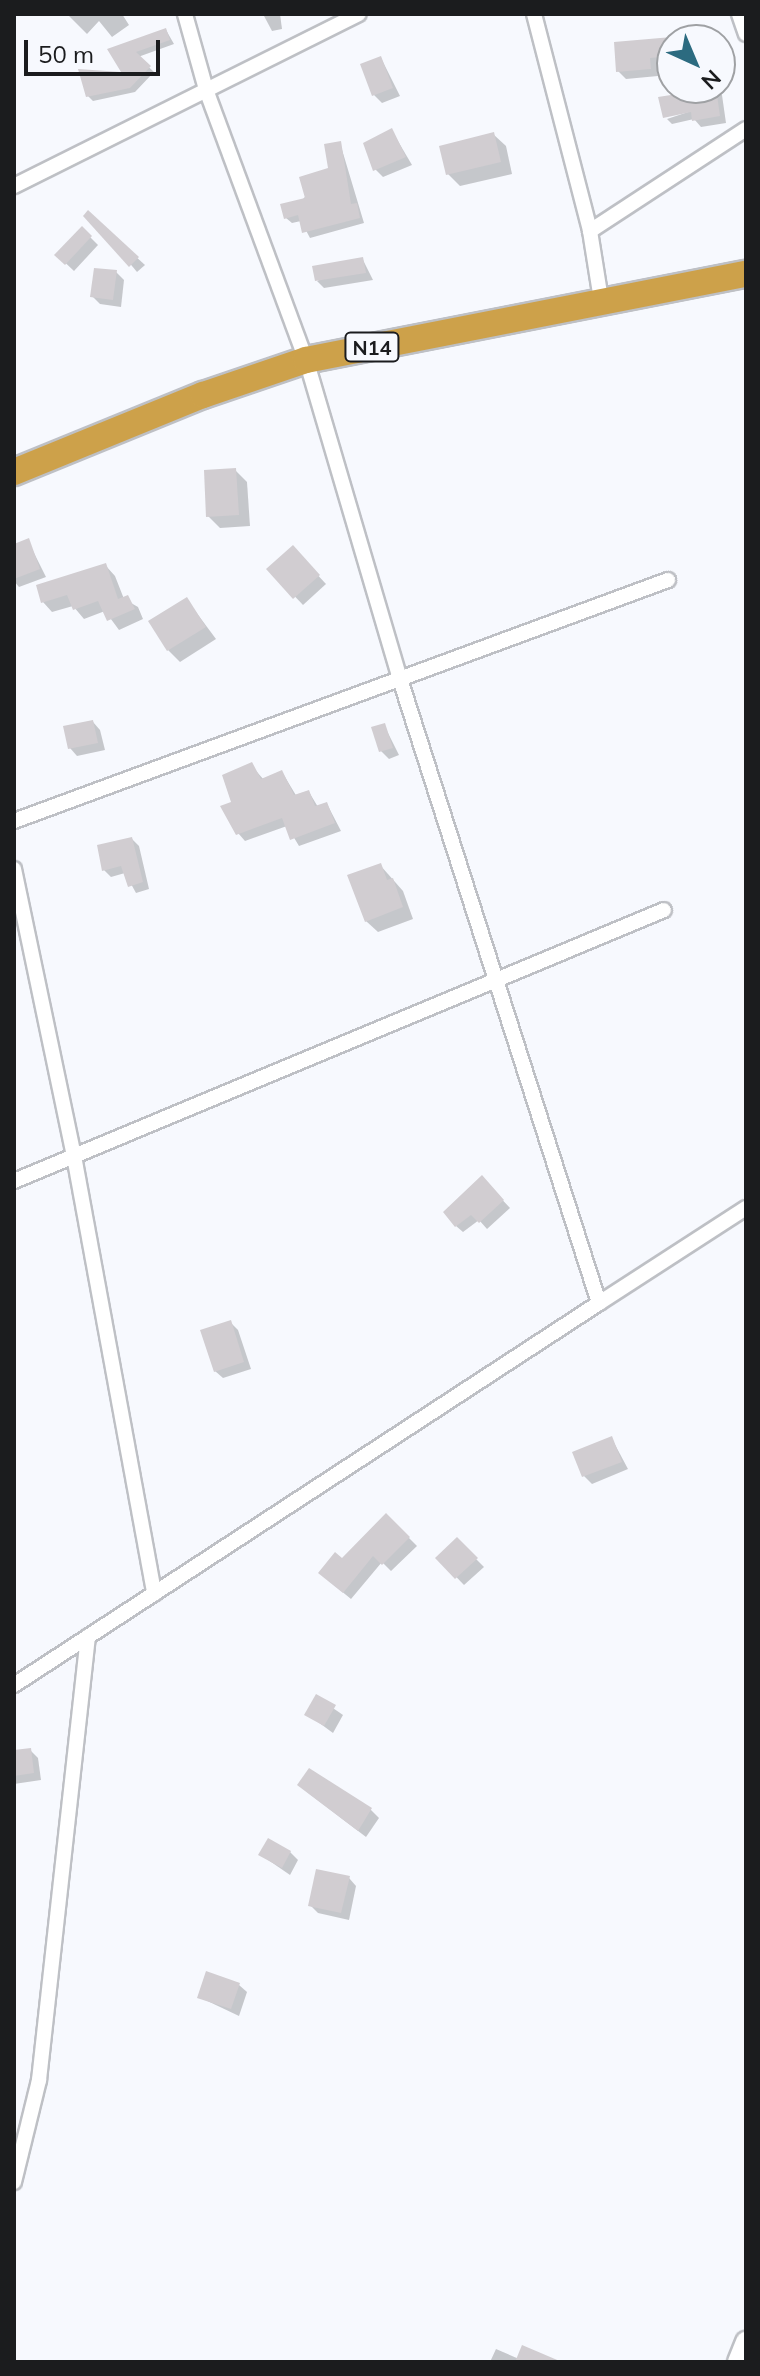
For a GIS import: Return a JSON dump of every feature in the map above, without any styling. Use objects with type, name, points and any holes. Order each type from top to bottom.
[{"type":"highway","name":"N14","points":[[14,472],[203,395],[306,360],[746,274]]},
{"type":"street","points":[[185,14],[207,93],[306,360],[400,679],[599,1303]]},
{"type":"street","points":[[14,186],[207,93],[359,14]]},
{"type":"street","points":[[534,14],[590,231],[601,300]]},
{"type":"street","points":[[739,14],[746,34]]},
{"type":"street","points":[[590,231],[746,129]]},
{"type":"street","points":[[14,821],[668,580]]},
{"type":"street","points":[[14,869],[74,1156],[154,1594]]},
{"type":"street","points":[[14,1181],[664,910]]},
{"type":"street","points":[[14,1685],[746,1208]]},
{"type":"street","points":[[14,2182],[39,2080],[88,1637]]},
{"type":"street","points":[[738,2362],[746,2342]]},
{"type":"building","points":[[166,28],[170,40],[136,52],[151,66],[130,88],[86,97],[78,69],[121,72],[107,49]]},
{"type":"building","points":[[656,38],[656,57],[650,58],[651,69],[616,72],[614,42]]},
{"type":"building","points":[[381,56],[393,88],[372,96],[360,64]]},
{"type":"building","points":[[660,104],[718,104],[720,116],[692,121],[691,112],[663,118]]},
{"type":"building","points":[[392,128],[406,157],[373,171],[363,143]]},
{"type":"building","points":[[494,132],[501,162],[446,175],[439,146]]},
{"type":"building","points":[[341,141],[351,204],[357,203],[360,218],[302,233],[298,215],[284,219],[280,204],[305,198],[299,177],[328,168],[324,144]]},
{"type":"building","points":[[88,210],[139,257],[129,267],[83,216]]},
{"type":"building","points":[[82,226],[92,236],[65,265],[54,255]]},
{"type":"building","points":[[363,257],[366,273],[315,281],[312,266]]},
{"type":"building","points":[[94,268],[117,270],[113,300],[90,297]]},
{"type":"building","points":[[236,468],[239,515],[206,517],[204,470]]},
{"type":"building","points":[[29,538],[40,569],[14,579],[14,544]]},
{"type":"building","points":[[293,545],[320,575],[293,599],[266,569]]},
{"type":"building","points":[[106,563],[118,599],[128,595],[135,609],[107,621],[98,601],[73,610],[67,595],[41,603],[36,585]]},
{"type":"building","points":[[187,597],[206,627],[167,651],[148,621]]},
{"type":"building","points":[[93,720],[98,743],[68,749],[63,726]]},
{"type":"building","points":[[385,723],[393,748],[379,752],[371,727]]},
{"type":"building","points":[[252,762],[261,779],[282,770],[294,795],[309,790],[315,806],[327,802],[335,823],[290,840],[282,818],[236,835],[220,806],[231,802],[222,775]]},
{"type":"building","points":[[132,837],[143,882],[128,887],[121,866],[102,871],[97,845]]},
{"type":"building","points":[[381,863],[387,880],[393,878],[403,907],[365,922],[347,875]]},
{"type":"building","points":[[482,1175],[504,1200],[479,1223],[471,1215],[455,1227],[443,1212]]},
{"type":"building","points":[[231,1320],[244,1362],[214,1372],[200,1330]]},
{"type":"building","points":[[612,1436],[622,1462],[582,1477],[572,1452]]},
{"type":"building","points":[[386,1513],[410,1537],[382,1565],[373,1556],[343,1593],[318,1573],[335,1552],[342,1558]]},
{"type":"building","points":[[457,1537],[478,1558],[455,1579],[435,1558]]},
{"type":"building","points":[[316,1694],[336,1705],[324,1726],[304,1715]]},
{"type":"building","points":[[31,1748],[34,1773],[14,1776],[14,1750]]},
{"type":"building","points":[[309,1768],[372,1808],[358,1831],[297,1785]]},
{"type":"building","points":[[268,1838],[291,1851],[282,1868],[258,1855]]},
{"type":"building","points":[[316,1869],[350,1876],[341,1913],[308,1906]]},
{"type":"building","points":[[206,1971],[240,1983],[231,2009],[197,1998]]},
{"type":"building","points":[[522,2345],[562,2362],[515,2362]]}]
